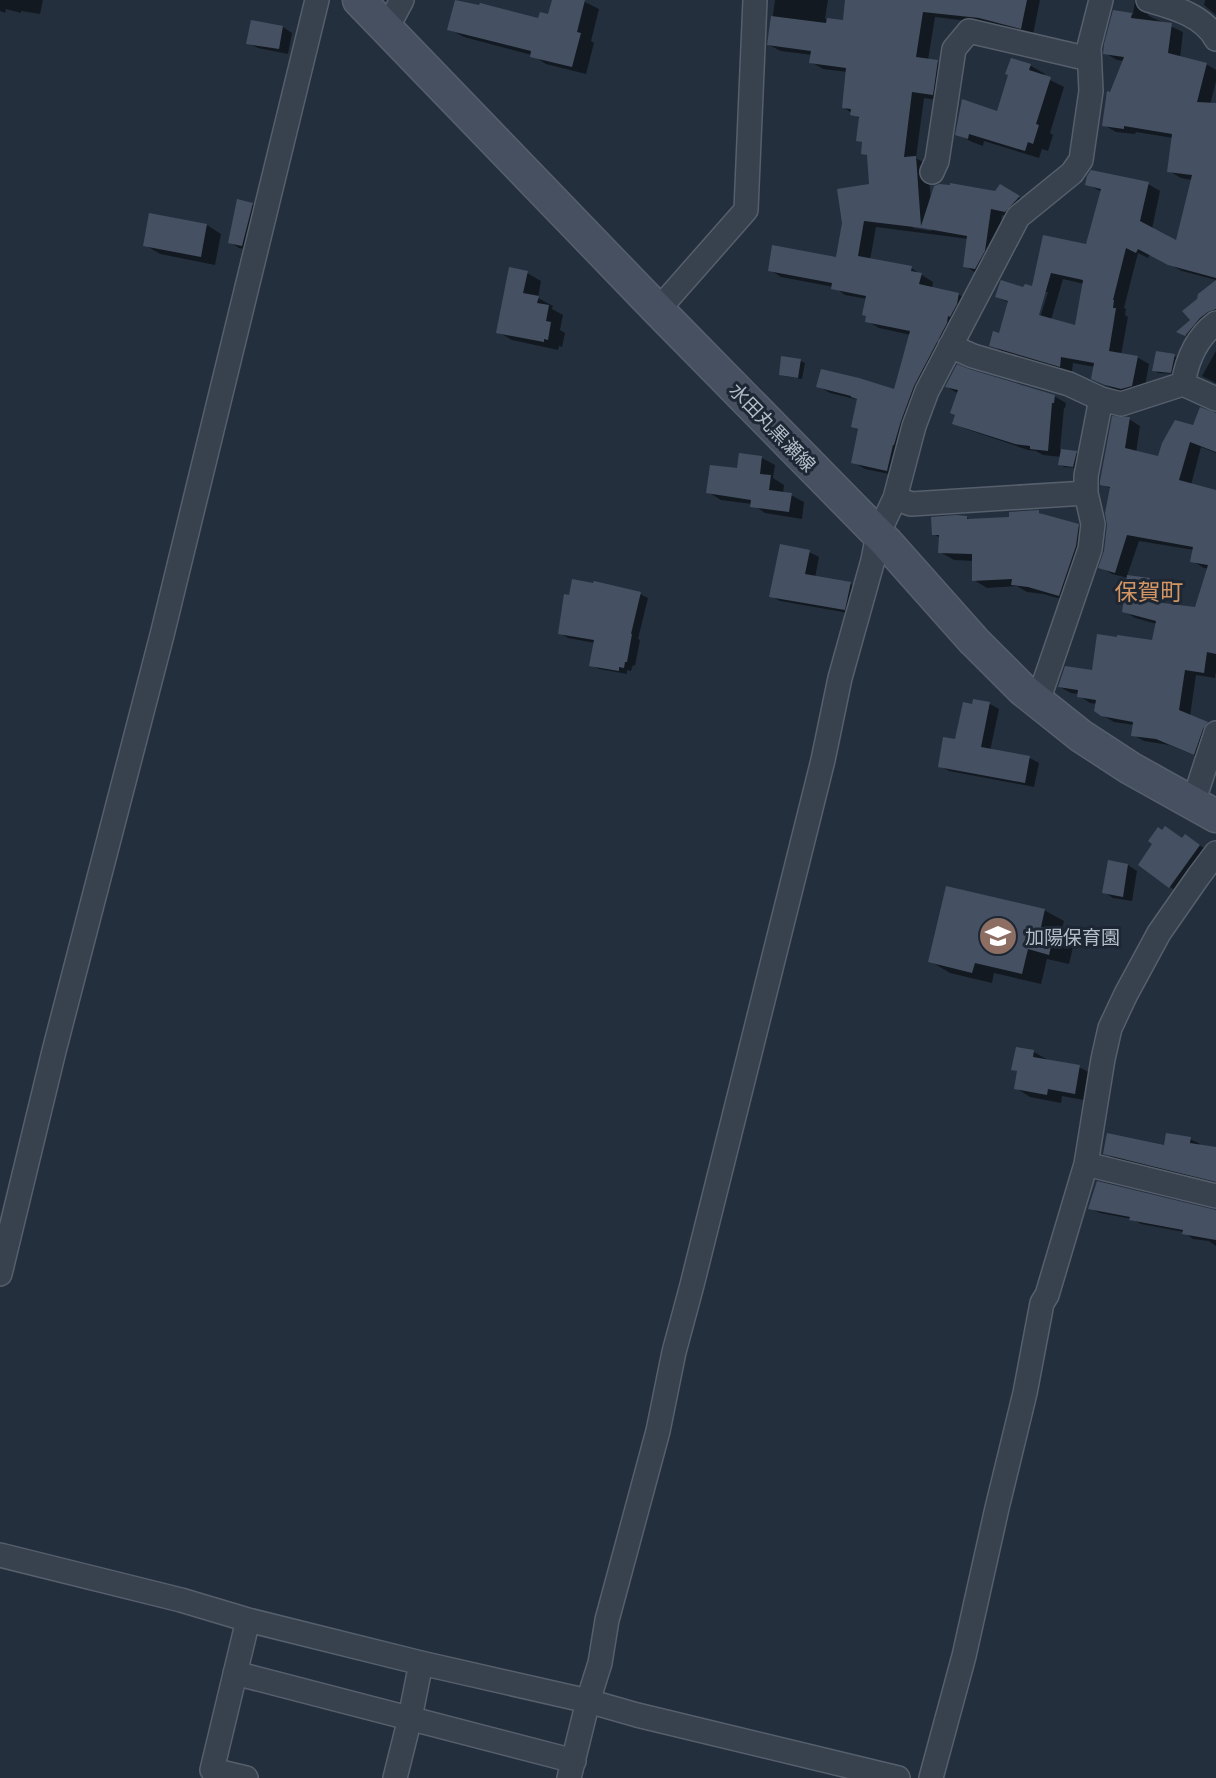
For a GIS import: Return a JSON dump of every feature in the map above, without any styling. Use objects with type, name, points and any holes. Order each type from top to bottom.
[{"type":"main road","name":"水田丸黒瀬線","points":[[359,0],[878,534],[974,641],[1022,689],[1082,737],[1204,810]]},
{"type":"street","points":[[0,1274],[54,1051],[162,635],[317,0]]},
{"type":"street","points":[[387,28],[402,0]]},
{"type":"street","points":[[658,310],[746,211],[755,0]]},
{"type":"street","points":[[235,1673],[410,1717],[572,1769],[823,760],[840,678],[878,534],[895,498],[914,426],[927,391],[1018,217],[1072,173],[1082,160],[1091,91],[1089,47],[1101,0]]},
{"type":"street","points":[[1148,0],[1192,17],[1212,32],[1216,39]]},
{"type":"street","points":[[932,172],[937,161],[954,49],[969,31],[1089,59]]},
{"type":"street","points":[[1182,384],[1189,357],[1198,342],[1216,323]]},
{"type":"street","points":[[950,346],[973,356],[1069,384],[1101,399],[1121,404],[1182,384],[1216,399]]},
{"type":"street","points":[[1038,701],[1090,549],[1093,524],[1086,493],[1086,476],[1101,399]]},
{"type":"street","points":[[895,498],[911,503],[1086,493]]},
{"type":"street","points":[[1204,810],[1216,733]]},
{"type":"street","points":[[931,1778],[964,1656],[1025,1393],[1042,1303],[1047,1295],[1086,1164],[1110,1028],[1159,933],[1216,853]]},
{"type":"street","points":[[1086,1164],[1216,1196]]},
{"type":"street","points":[[0,1555],[421,1663],[588,1701],[898,1778]]},
{"type":"street","points":[[246,1778],[212,1770],[248,1620]]},
{"type":"street","points":[[395,1778],[421,1663]]},
{"type":"building","points":[[455,0],[479,5],[480,3],[538,18],[540,12],[548,14],[552,0],[585,0],[577,32],[581,33],[572,67],[530,57],[531,51],[447,30]]},
{"type":"building","points":[[845,0],[1027,0],[1021,29],[979,18],[923,12],[916,57],[938,60],[933,95],[912,92],[904,157],[916,156],[921,226],[934,186],[939,184],[950,183],[995,191],[1000,184],[1020,196],[1005,212],[991,209],[985,251],[975,269],[963,267],[967,236],[864,221],[858,256],[912,266],[911,271],[922,273],[919,284],[959,293],[957,304],[950,317],[948,316],[947,323],[914,386],[893,445],[887,471],[851,463],[858,429],[851,427],[857,399],[816,387],[821,369],[894,389],[910,331],[865,322],[866,316],[862,315],[866,296],[831,289],[832,283],[768,271],[772,245],[836,257],[842,223],[837,189],[869,184],[867,155],[861,154],[862,142],[856,141],[859,117],[850,115],[851,109],[842,108],[846,68],[809,63],[811,51],[767,45],[771,16],[826,23],[827,18],[843,20]]},
{"type":"building","points":[[1113,10],[1132,13],[1131,18],[1172,23],[1168,53],[1207,63],[1197,102],[1216,103],[1216,278],[1168,265],[1138,249],[1136,253],[1126,248],[1113,300],[1113,308],[1116,308],[1109,351],[1138,356],[1132,386],[1121,389],[1091,379],[1094,363],[1061,357],[1060,367],[989,346],[993,331],[999,333],[1008,301],[995,297],[1000,282],[1001,280],[1023,287],[1025,284],[1032,286],[1043,235],[1086,244],[1101,189],[1085,185],[1091,170],[1149,182],[1140,221],[1176,240],[1192,175],[1167,172],[1172,134],[1124,126],[1124,129],[1102,126],[1107,91],[1110,92],[1124,57],[1103,54]],"holes":[[[1051,273],[1083,280],[1075,325],[1039,315]]]},
{"type":"building","points":[[251,20],[283,26],[279,49],[246,44]]},
{"type":"building","points":[[1011,58],[1031,64],[1029,70],[1051,77],[1036,124],[1039,125],[1033,144],[1028,142],[1025,151],[969,134],[968,139],[955,135],[962,99],[997,111]]},
{"type":"building","points":[[237,199],[253,203],[242,246],[228,243]]},
{"type":"building","points":[[149,213],[207,224],[201,257],[143,246]]},
{"type":"building","points":[[509,267],[528,271],[523,293],[539,296],[537,303],[549,305],[546,321],[551,322],[548,340],[544,339],[544,342],[496,333]]},
{"type":"building","points":[[1216,280],[1216,309],[1200,318],[1185,336],[1176,332],[1190,320],[1182,311]]},
{"type":"building","points":[[1156,351],[1175,354],[1171,373],[1152,371]]},
{"type":"building","points":[[781,356],[801,359],[798,378],[779,375]]},
{"type":"building","points":[[957,364],[1055,395],[1048,451],[1030,449],[1030,446],[1015,444],[952,424],[955,415],[950,413],[958,390],[945,387]]},
{"type":"building","points":[[1200,407],[1216,413],[1216,452],[1190,442],[1179,480],[1216,490],[1216,654],[1207,652],[1204,673],[1185,670],[1179,710],[1208,722],[1194,755],[1156,739],[1131,736],[1133,722],[1101,716],[1094,711],[1096,700],[1077,697],[1078,690],[1058,687],[1065,666],[1092,670],[1097,634],[1152,640],[1156,621],[1122,612],[1127,575],[1150,578],[1147,601],[1195,607],[1208,565],[1190,562],[1193,547],[1127,535],[1115,573],[1098,568],[1104,551],[1107,525],[1105,513],[1110,487],[1100,485],[1100,481],[1112,416],[1130,417],[1125,448],[1158,456],[1175,420],[1193,425]]},
{"type":"building","points":[[1061,449],[1077,451],[1073,467],[1058,465]]},
{"type":"building","points":[[739,453],[762,456],[760,474],[771,475],[769,490],[792,493],[789,512],[750,507],[751,500],[706,493],[710,465],[737,468]]},
{"type":"building","points":[[1039,510],[1039,513],[1079,524],[1076,546],[1059,596],[1011,585],[1012,579],[972,581],[972,554],[938,553],[939,535],[932,535],[931,517],[1009,517],[1009,512]]},
{"type":"building","points":[[780,544],[810,550],[805,574],[851,582],[845,610],[769,597]]},
{"type":"building","points":[[572,579],[594,581],[641,592],[627,662],[624,668],[619,667],[619,671],[589,666],[594,640],[558,634],[564,594],[569,595]]},
{"type":"building","points":[[973,699],[990,702],[981,747],[1030,756],[1025,783],[938,767],[943,737],[955,739],[963,702],[972,704]]},
{"type":"building","points":[[1165,826],[1182,838],[1185,834],[1200,845],[1169,888],[1138,865],[1152,844],[1148,841],[1158,827],[1162,830]]},
{"type":"building","points":[[1108,860],[1128,864],[1123,897],[1102,893]]},
{"type":"building","points":[[946,886],[1045,909],[1041,927],[1055,930],[1049,955],[1028,949],[1022,974],[975,963],[972,973],[928,962]]},
{"type":"building","points":[[1016,1047],[1034,1050],[1033,1057],[1080,1065],[1075,1094],[1048,1089],[1047,1095],[1014,1089],[1017,1071],[1011,1070]]},
{"type":"building","points":[[1107,1133],[1164,1145],[1166,1133],[1191,1137],[1190,1143],[1216,1147],[1216,1182],[1103,1154]]},
{"type":"building","points":[[1097,1181],[1216,1210],[1216,1240],[1182,1234],[1183,1230],[1088,1209]]},
{"type":"place","name":"加陽保育園","points":[[998,936]]},
{"type":"district","name":"保賀町","points":[[1149,591]]}]
